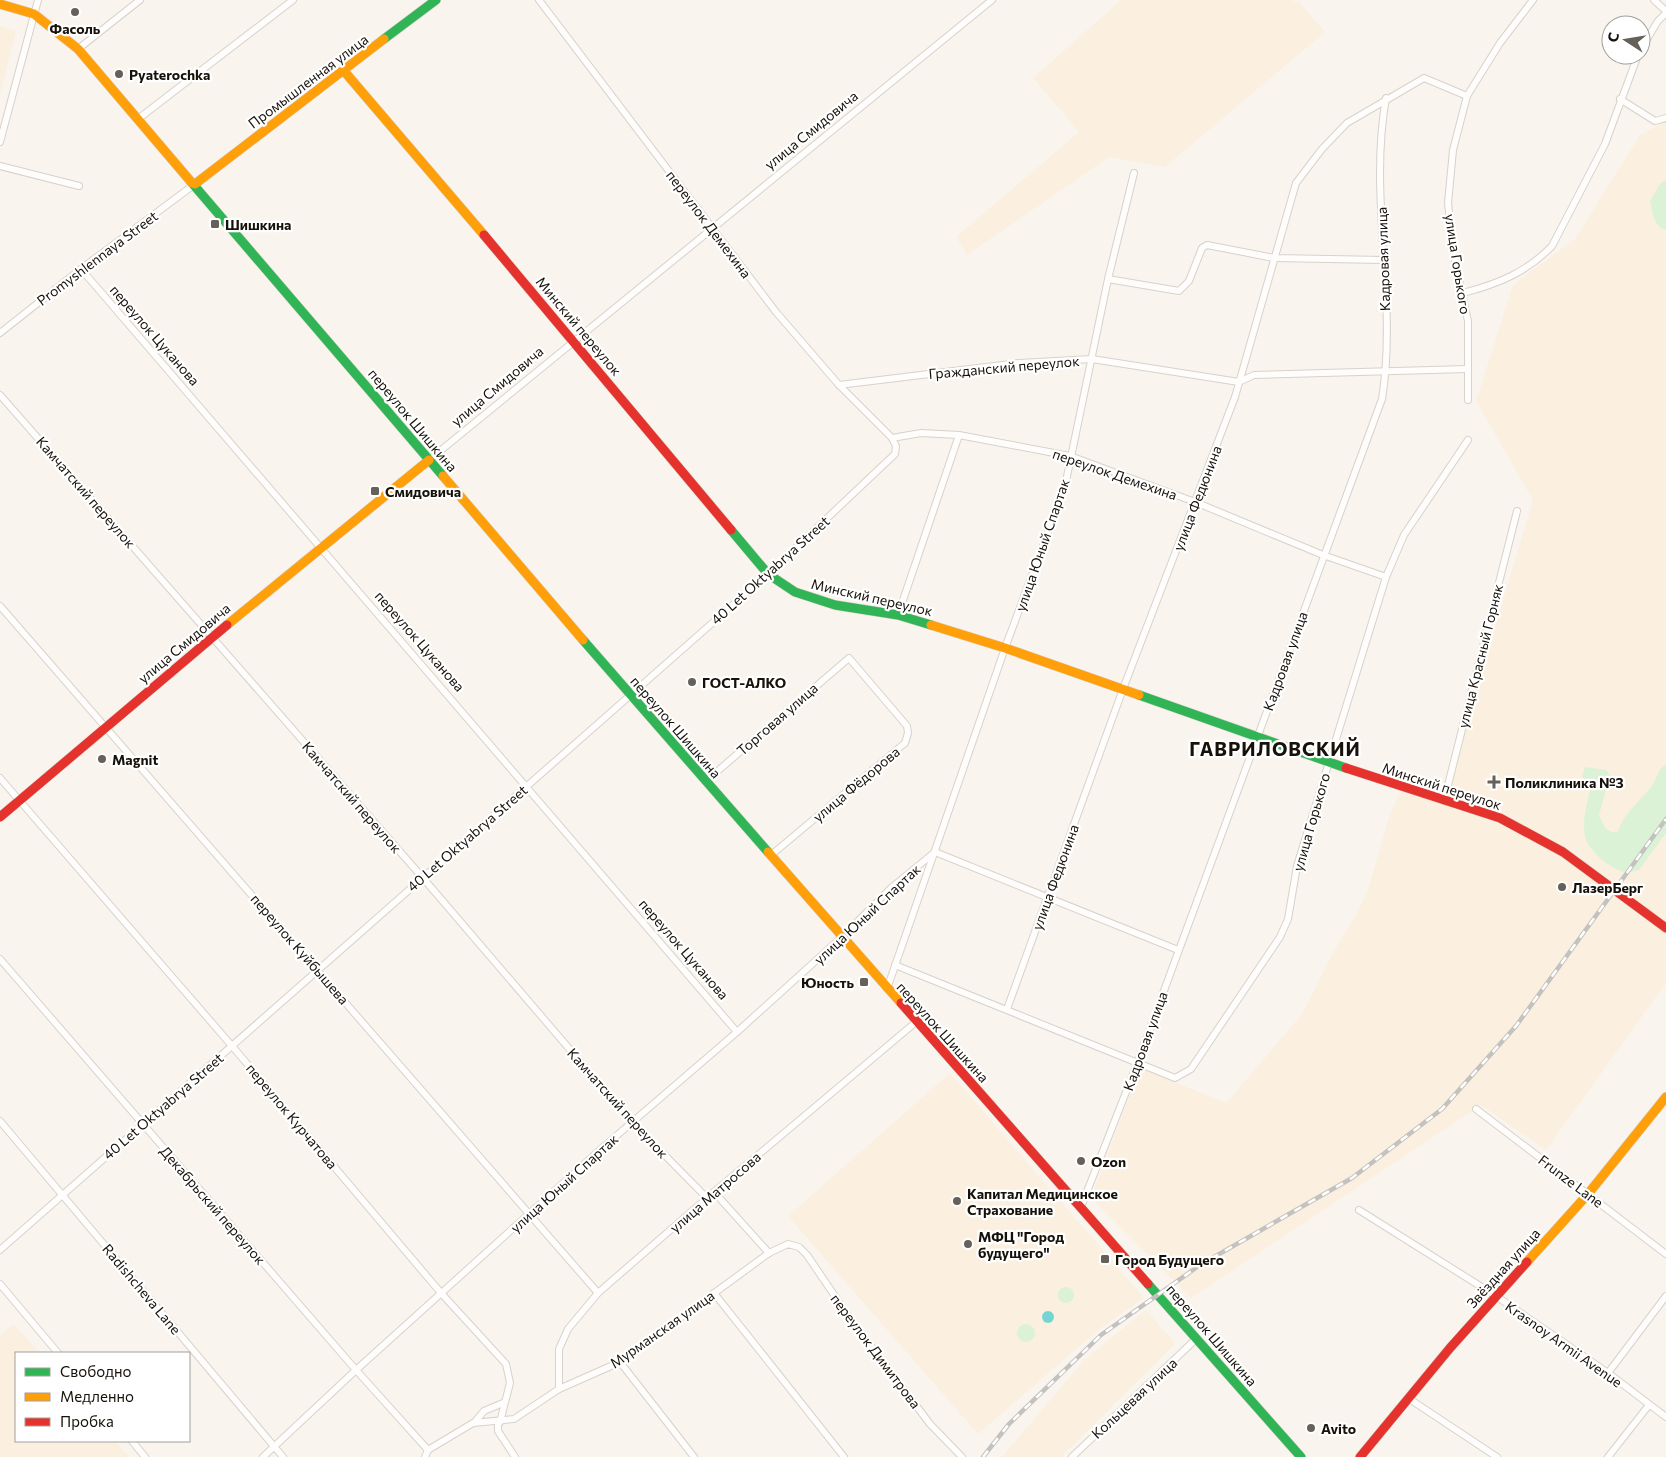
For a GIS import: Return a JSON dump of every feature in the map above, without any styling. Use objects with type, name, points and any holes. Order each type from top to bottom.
[{"type":"main road","name":"Промышленная улица","points":[[195,184],[436,0]]},
{"type":"main road","points":[[0,4],[34,14]]},
{"type":"main road","name":"переулок Шишкина","points":[[34,14],[78,49],[630,695],[886,989],[1301,1457]]},
{"type":"main road","name":"Минский переулок","points":[[344,71],[574,340],[768,574],[795,592],[835,605],[898,615],[1005,648],[1257,738],[1500,818],[1563,852],[1666,928]]},
{"type":"main road","name":"улица Смидовича","points":[[0,817],[212,637],[429,460]]},
{"type":"main road","name":"Звёздная улица","points":[[1360,1457],[1496,1296],[1588,1194],[1666,1097]]},
{"type":"street","points":[[0,142],[38,0]]},
{"type":"street","points":[[78,49],[140,0]]},
{"type":"street","points":[[138,119],[293,0]]},
{"type":"street","name":"переулок Демехина","points":[[538,0],[776,312],[840,385],[892,438],[921,433],[959,436],[1070,456],[1195,502],[1323,555],[1386,577]]},
{"type":"street","name":"улица Смидовича","points":[[429,460],[992,0]]},
{"type":"street","name":"улица Горького","points":[[1468,400],[1468,321],[1454,256],[1448,202],[1453,150],[1467,96],[1500,42],[1533,0]]},
{"type":"street","points":[[1651,33],[1666,12],[1654,0]]},
{"type":"street","points":[[1463,293],[1498,284],[1541,258],[1552,246],[1605,144],[1634,65]]},
{"type":"street","name":"улица Федюнина","points":[[1007,1009],[1123,689],[1240,382],[1296,183],[1322,149],[1347,123],[1386,98],[1424,78],[1467,96]]},
{"type":"street","name":"Кадровая улица","points":[[1081,1207],[1137,1064],[1323,555],[1382,400],[1386,373],[1384,260],[1379,150],[1386,98]]},
{"type":"street","points":[[1620,99],[1655,121],[1666,118]]},
{"type":"street","points":[[0,166],[79,186]]},
{"type":"street","name":"улица Юный Спартак","points":[[886,989],[1005,648],[1065,486],[1108,279],[1134,173]]},
{"type":"street","name":"Promyshlennaya Street","points":[[0,333],[81,269],[195,184]]},
{"type":"street","points":[[1108,279],[1179,291],[1189,281],[1202,248],[1207,245],[1274,258],[1384,260]]},
{"type":"street","name":"переулок Цуканова","points":[[81,269],[737,1032]]},
{"type":"street","name":"Гражданский переулок","points":[[840,385],[1020,363],[1092,359],[1240,382],[1254,375],[1386,373],[1467,369]]},
{"type":"street","name":"Камчатский переулок","points":[[0,395],[423,878],[632,1122],[707,1198]]},
{"type":"street","points":[[898,615],[959,436]]},
{"type":"street","name":"40 Let Oktyabrya Street","points":[[0,1250],[768,574],[895,454],[896,446],[892,438]]},
{"type":"street","name":"улица Горького","points":[[1176,1078],[1191,1068],[1280,937],[1288,919],[1297,866],[1386,577],[1404,534],[1468,440]]},
{"type":"street","name":"улица Красный Горняк","points":[[1444,801],[1517,510]]},
{"type":"street","name":"переулок Куйбышева","points":[[0,606],[598,1293]]},
{"type":"street","name":"Торговая улица","points":[[706,781],[849,658]]},
{"type":"street","name":"улица Фёдорова","points":[[770,856],[905,743],[908,733],[907,726],[849,658]]},
{"type":"street","name":"переулок Курчатова","points":[[0,778],[232,1046],[441,1292],[506,1364],[510,1382],[499,1422]]},
{"type":"street","points":[[935,852],[1178,950]]},
{"type":"street","name":"улица Юный Спартак","points":[[263,1457],[441,1292],[632,1122],[737,1032],[842,937],[890,888],[935,852]]},
{"type":"street","name":"Декабрьский переулок","points":[[0,959],[356,1370],[428,1450]]},
{"type":"street","name":"переулок Шишкина","points":[[895,965],[1007,1009],[1137,1064],[1176,1078]]},
{"type":"street","name":"улица Матросова","points":[[559,1389],[557,1360],[559,1349],[568,1329],[598,1293],[714,1192],[916,1022]]},
{"type":"street","name":"Frunze Lane","points":[[1476,1109],[1666,1254]]},
{"type":"street","name":"Radishcheva Lane","points":[[0,1121],[283,1457]]},
{"type":"street","points":[[714,1192],[769,1253]]},
{"type":"street","name":"Krasnoy Armii Avenue","points":[[1359,1210],[1496,1296],[1608,1373],[1666,1417]]},
{"type":"street","name":"Мурманская улица","points":[[474,1423],[514,1419],[559,1389],[620,1362],[769,1253],[783,1245],[792,1244]]},
{"type":"street","name":"переулок Димитрова","points":[[792,1244],[807,1255],[848,1314],[930,1424],[962,1457]]},
{"type":"street","points":[[0,1284],[57,1352]]},
{"type":"street","points":[[714,1293],[844,1457]]},
{"type":"street","points":[[1608,1373],[1666,1296]]},
{"type":"street","name":"Кольцевая улица","points":[[1072,1457],[1196,1339]]},
{"type":"street","points":[[620,1362],[694,1457]]},
{"type":"street","points":[[1408,1398],[1497,1457]]},
{"type":"street","points":[[424,1457],[428,1450],[474,1423],[484,1411],[503,1403]]},
{"type":"street","points":[[1608,1457],[1649,1405]]},
{"type":"street","points":[[499,1422],[498,1431],[515,1457]]},
{"type":"street","points":[[133,1442],[145,1457]]},
{"type":"shaded area","points":[[1121,0],[1293,0],[1296,3],[1299,2],[1325,32],[1165,167],[1109,157],[967,255],[956,237],[1079,132],[1033,78]]},
{"type":"shaded area","points":[[0,26],[16,31],[0,93]]},
{"type":"shaded area","points":[[1666,122],[1666,983],[1546,1150],[1481,1105],[1191,1298],[1091,1198],[1140,1068],[1226,1103],[1303,1013],[1332,954],[1356,915],[1368,890],[1389,817],[1403,786],[1444,798],[1533,500],[1476,401],[1513,285],[1575,239],[1640,135]]},
{"type":"shaded area","points":[[950,1073],[1144,1298],[1098,1330],[978,1434],[788,1216]]},
{"type":"shaded area","points":[[1146,1310],[1175,1343],[1171,1348],[1061,1457],[1002,1457],[1084,1360]]},
{"type":"shaded area","points":[[14,1324],[38,1352],[15,1352],[15,1442],[116,1442],[129,1457],[0,1457],[0,1335]]},
{"type":"green space","points":[[1666,180],[1666,230],[1656,222],[1650,201],[1660,184]]},
{"type":"green space","points":[[1666,764],[1666,833],[1639,870],[1632,872],[1621,871],[1595,854],[1587,842],[1584,818],[1590,789],[1582,776],[1585,767],[1606,770],[1610,775],[1599,815],[1608,830],[1618,832],[1624,819],[1649,790],[1660,770]]},
{"type":"green space","points":[[1063,1287],[1069,1287],[1074,1292],[1072,1301],[1063,1303],[1058,1298],[1058,1292]]},
{"type":"green space","points":[[1026,1324],[1032,1327],[1035,1333],[1032,1339],[1026,1342],[1020,1339],[1017,1333],[1020,1327]]},
{"type":"water","points":[[1046,1311],[1050,1311],[1054,1317],[1050,1323],[1046,1323],[1042,1319],[1042,1315]]},
{"type":"railway","points":[[983,1457],[1009,1424],[1101,1335],[1200,1265],[1352,1178],[1442,1109],[1516,1026],[1666,819]]},
{"type":"traffic: fast","points":[[384,39],[436,0]]},
{"type":"traffic: fast","points":[[192,183],[443,476]]},
{"type":"traffic: fast","points":[[731,530],[768,574],[795,592],[835,605],[898,615],[931,625]]},
{"type":"traffic: fast","points":[[583,640],[768,852]]},
{"type":"traffic: fast","points":[[1139,695],[1346,768]]},
{"type":"traffic: fast","points":[[1148,1284],[1301,1457]]},
{"type":"traffic: slow","points":[[0,4],[34,14],[78,49],[192,183]]},
{"type":"traffic: slow","points":[[195,184],[384,39]]},
{"type":"traffic: slow","points":[[344,71],[484,235]]},
{"type":"traffic: slow","points":[[227,625],[429,460]]},
{"type":"traffic: slow","points":[[443,476],[583,640]]},
{"type":"traffic: slow","points":[[931,625],[1005,648],[1139,695]]},
{"type":"traffic: slow","points":[[768,852],[901,1003]]},
{"type":"traffic: slow","points":[[1527,1262],[1588,1194],[1666,1097]]},
{"type":"traffic: jam","points":[[484,235],[731,530]]},
{"type":"traffic: jam","points":[[0,817],[227,625]]},
{"type":"traffic: jam","points":[[1346,768],[1500,818],[1563,852],[1666,928]]},
{"type":"traffic: jam","points":[[901,1003],[1148,1284]]},
{"type":"traffic: jam","points":[[1360,1457],[1450,1348],[1527,1262]]},
{"type":"place","name":"Фасоль","points":[[75,12]]},
{"type":"place","name":"Pyaterochka","points":[[119,74]]},
{"type":"place","name":"Шишкина","points":[[215,224]]},
{"type":"place","name":"Смидовича","points":[[375,491]]},
{"type":"place","name":"ГОСТ-АЛКО","points":[[692,682]]},
{"type":"place","name":"Magnit","points":[[102,759]]},
{"type":"place","name":"Поликлиника №3","points":[[1494,782]]},
{"type":"place","name":"ЛазерБерг","points":[[1562,887]]},
{"type":"place","name":"Юность","points":[[864,982]]},
{"type":"place","name":"Ozon","points":[[1081,1161]]},
{"type":"place","name":"Капитал Медицинское Страхование","points":[[957,1201]]},
{"type":"place","name":"МФЦ \"Город будущего\"","points":[[968,1244]]},
{"type":"place","name":"Город Будущего","points":[[1105,1259]]},
{"type":"place","name":"Avito","points":[[1311,1428]]},
{"type":"district","name":"ГАВРИЛОВСКИЙ","points":[[1275,748]]}]
